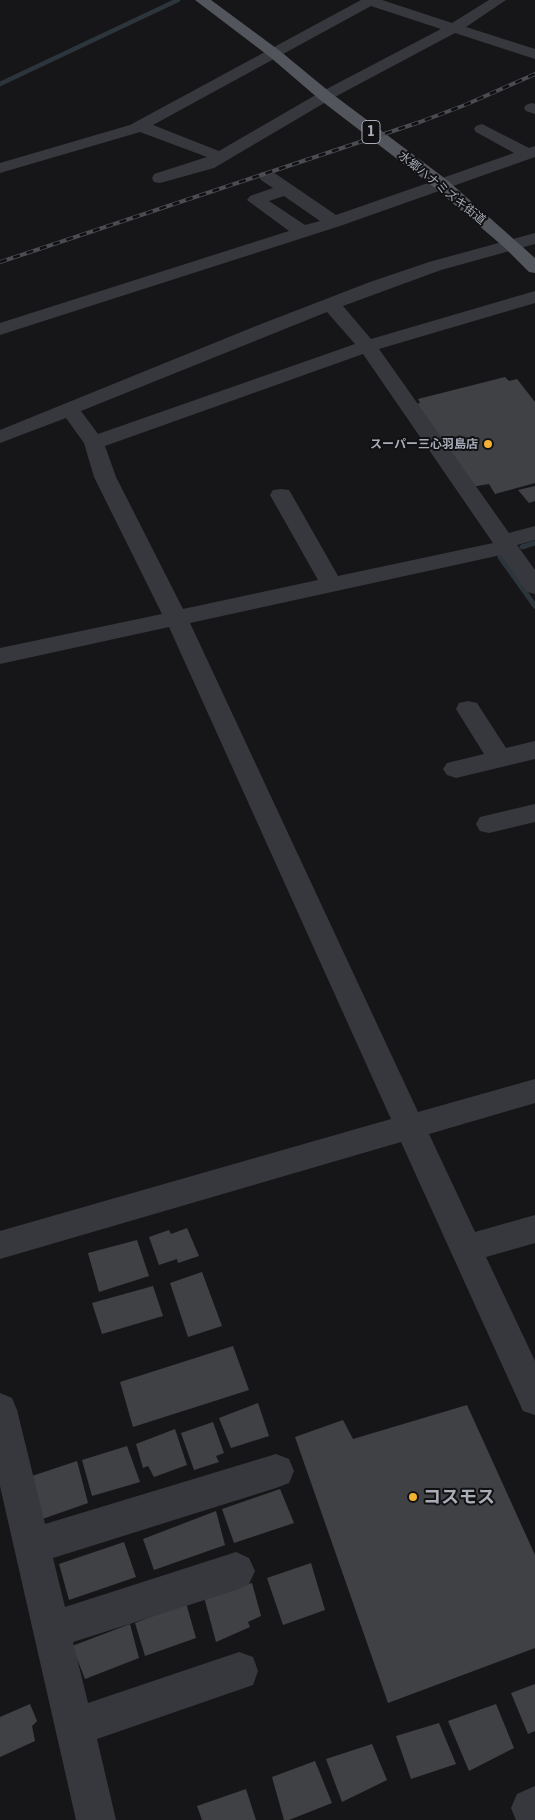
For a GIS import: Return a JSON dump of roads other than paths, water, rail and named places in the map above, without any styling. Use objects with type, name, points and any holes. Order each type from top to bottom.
[{"type":"main road","name":"水郷ハナミズキ街道","points":[[203,0],[441,184],[511,244],[535,268]]},
{"type":"street","points":[[160,178],[208,164],[325,96],[452,29],[499,0]]},
{"type":"street","points":[[342,2],[367,3],[535,54]]},
{"type":"street","points":[[0,168],[140,126],[367,3]]},
{"type":"street","points":[[140,126],[221,157]]},
{"type":"street","points":[[482,129],[531,152]]},
{"type":"street","points":[[0,329],[334,222],[531,152]]},
{"type":"street","points":[[267,176],[334,222]]},
{"type":"street","points":[[286,189],[256,200],[303,232]]},
{"type":"street","points":[[0,437],[331,304],[435,266],[535,238]]},
{"type":"street","points":[[94,444],[368,346],[535,297]]},
{"type":"street","points":[[331,304],[368,346],[535,587]]},
{"type":"street","points":[[69,408],[94,444],[105,477],[176,618],[535,1399]]},
{"type":"street","points":[[281,496],[332,585]]},
{"type":"street","points":[[0,656],[332,585],[505,544],[535,533]]},
{"type":"street","points":[[468,709],[500,759]]},
{"type":"street","points":[[456,770],[535,750]]},
{"type":"street","points":[[489,824],[535,812]]},
{"type":"street","points":[[0,1245],[535,1091]]},
{"type":"street","points":[[466,1249],[535,1229]]},
{"type":"street","points":[[0,1410],[96,1820]]},
{"type":"street","points":[[32,1546],[276,1471]]},
{"type":"street","points":[[52,1630],[236,1571]]},
{"type":"street","points":[[75,1727],[240,1671]]},
{"type":"waterway","points":[[0,84],[178,0]]},
{"type":"waterway","points":[[522,547],[535,543]]},
{"type":"waterway","points":[[500,557],[535,606]]},
{"type":"railway","points":[[0,262],[420,122],[465,105],[535,74]]},
{"type":"place","name":"スーパー三心羽島店","points":[[488,444]]},
{"type":"place","name":"コスモス","points":[[413,1497]]}]
